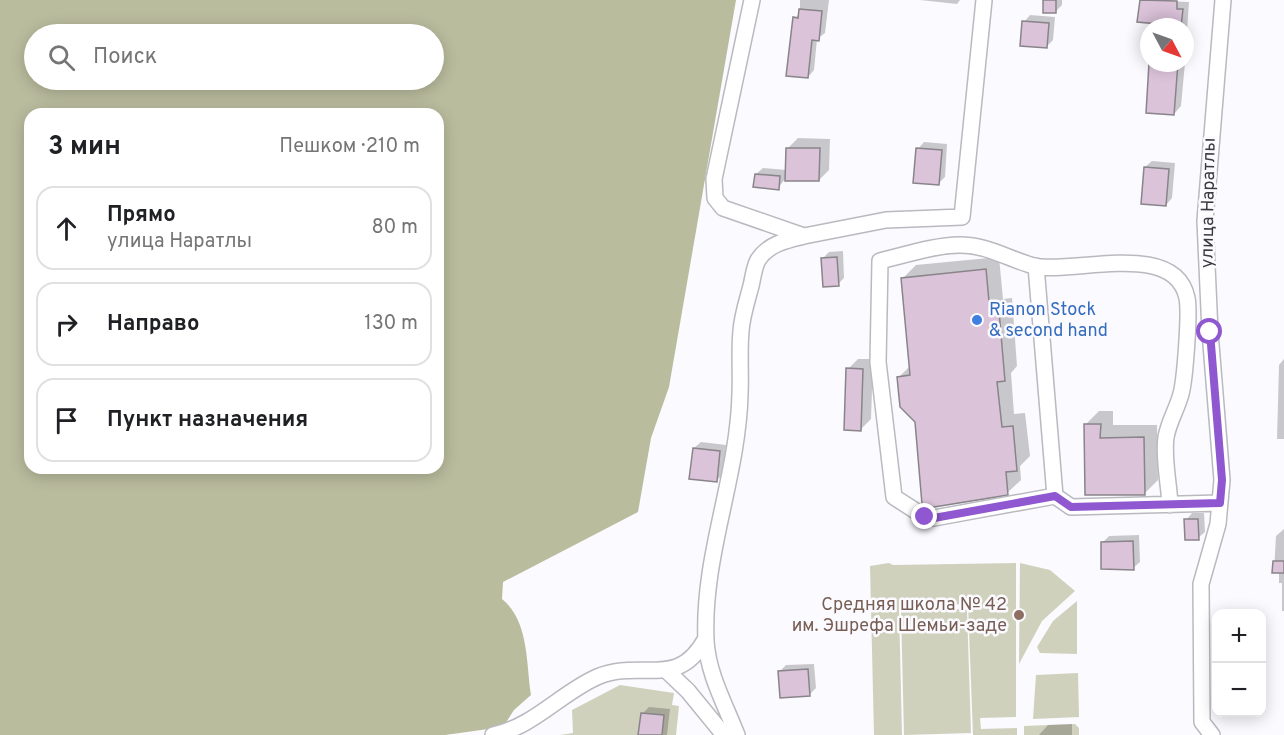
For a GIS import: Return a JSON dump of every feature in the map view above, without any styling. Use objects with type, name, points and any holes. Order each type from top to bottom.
[{"type":"street","points":[[752,0],[714,179],[715,198],[723,208],[804,236]]},
{"type":"street","points":[[737,735],[709,667],[706,638],[711,562],[717,526],[725,507],[734,453],[740,396],[741,329],[756,262],[766,250],[785,240],[886,220],[962,217],[984,0]]},
{"type":"street","name":"улица Наратлы","points":[[1212,735],[1202,722],[1201,584],[1215,541],[1222,480],[1210,332],[1205,221],[1223,0]]},
{"type":"street","points":[[1170,505],[1166,438],[1182,393],[1187,305],[1183,289],[1167,272],[1126,263],[1035,266],[981,246],[957,245],[880,261],[878,362],[894,497],[925,517],[934,518],[1055,496],[1071,507],[1170,505],[1220,503]]},
{"type":"street","points":[[1035,266],[1055,496]]},
{"type":"street","points":[[493,735],[505,733],[528,721],[596,677],[620,670],[667,671],[688,662],[698,655],[706,638]]},
{"type":"street","points":[[667,671],[688,691],[724,735]]},
{"type":"green space","points":[[0,0],[736,0],[669,387],[651,438],[638,512],[503,582],[502,599],[511,608],[522,630],[531,695],[514,710],[503,727],[445,735],[0,735]]},
{"type":"green space","points":[[889,563],[893,565],[1016,563],[1016,717],[980,718],[981,729],[1017,728],[1017,735],[973,735],[968,604],[899,607],[902,735],[874,735],[870,566]]},
{"type":"green space","points":[[1020,563],[1050,570],[1075,591],[1042,621],[1019,664]]},
{"type":"green space","points":[[1077,601],[1077,654],[1040,653],[1037,647],[1053,621]]},
{"type":"green space","points":[[967,609],[971,733],[904,735],[901,611]]},
{"type":"green space","points":[[1078,673],[1079,717],[1033,719],[1036,675]]},
{"type":"green space","points":[[620,685],[674,693],[672,705],[679,706],[676,735],[560,735],[573,733],[572,710]]},
{"type":"green space","points":[[1075,724],[1079,728],[1079,735],[1024,735],[1024,726]]},
{"type":"building","points":[[1043,0],[1056,0],[1056,13],[1043,13]]},
{"type":"building","points":[[1140,0],[1177,1],[1177,9],[1183,9],[1182,18],[1140,18],[1140,22],[1137,22]]},
{"type":"building","points":[[799,9],[822,11],[819,41],[812,40],[808,78],[786,76],[793,17],[798,18]]},
{"type":"building","points":[[1022,21],[1049,23],[1047,48],[1020,46]]},
{"type":"building","points":[[1148,72],[1177,72],[1174,115],[1146,113]]},
{"type":"building","points":[[786,148],[820,148],[819,181],[785,181]]},
{"type":"building","points":[[916,148],[942,150],[939,185],[913,183]]},
{"type":"building","points":[[1144,167],[1169,169],[1166,206],[1141,204]]},
{"type":"building","points":[[755,174],[780,176],[779,190],[753,187]]},
{"type":"building","points":[[837,257],[839,286],[823,287],[821,258]]},
{"type":"building","points":[[986,269],[990,312],[999,311],[1005,381],[997,382],[1002,427],[1013,426],[1017,471],[1006,472],[1008,495],[928,508],[922,504],[915,422],[900,407],[897,377],[910,375],[901,278]]},
{"type":"building","points":[[846,368],[863,369],[861,431],[844,430]]},
{"type":"building","points":[[1084,424],[1101,424],[1100,438],[1144,437],[1145,495],[1085,495]]},
{"type":"building","points":[[693,448],[720,451],[717,482],[689,479]]},
{"type":"building","points":[[1184,519],[1198,519],[1199,540],[1185,540]]},
{"type":"building","points":[[1133,541],[1134,570],[1101,569],[1101,542]]},
{"type":"building","points":[[1273,561],[1284,561],[1284,573],[1272,573]]},
{"type":"building","points":[[808,669],[810,696],[780,698],[778,671]]},
{"type":"building","points":[[641,713],[664,715],[662,735],[638,735]]},
{"type":"place","name":"Rianon Stock & second hand","points":[[977,320]]},
{"type":"place","name":"Средняя школа № 42 им. Эшрефа Шемьи-заде","points":[[1019,615]]},
{"type":"route","points":[[925,517],[934,518],[1055,496],[1071,507],[1220,503],[1222,480],[1210,332]]}]
